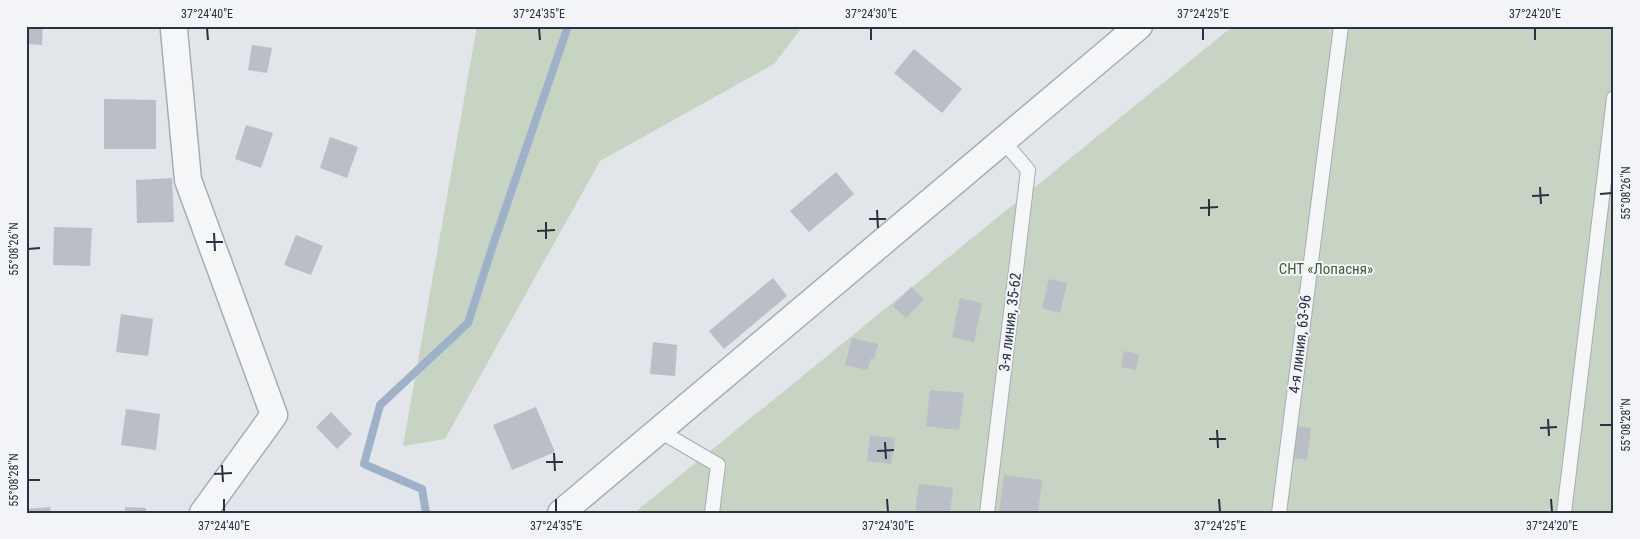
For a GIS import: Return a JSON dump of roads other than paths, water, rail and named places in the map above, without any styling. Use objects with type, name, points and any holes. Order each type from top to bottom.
[{"type":"street","points":[[175,26],[188,180],[274,415],[203,513]]},
{"type":"street","points":[[561,513],[1139,26]]},
{"type":"lane","name":"4-я линия, 63-96","points":[[1279,513],[1340,26]]},
{"type":"lane","points":[[1564,513],[1614,98]]},
{"type":"lane","name":"3-я линия, 35-62","points":[[988,513],[1028,170],[1003,141]]},
{"type":"lane","points":[[658,430],[718,465],[712,513]]},
{"type":"waterway","points":[[426,513],[422,489],[364,464],[380,405],[468,323],[568,26]]},
{"type":"park label","name":"СНТ «Лопасня»","points":[[1326,269]]}]
